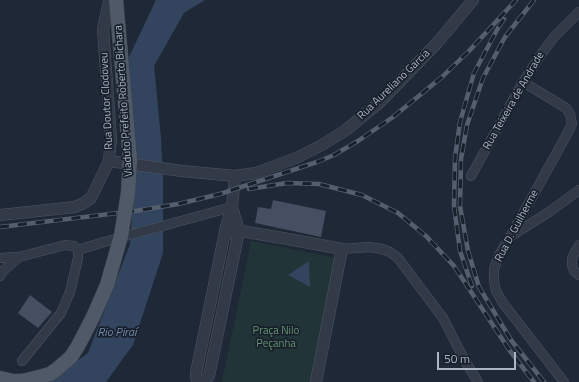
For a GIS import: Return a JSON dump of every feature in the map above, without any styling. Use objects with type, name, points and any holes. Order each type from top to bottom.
[{"type":"main road","name":"Viaduto Prefeito Roberto Bichara","points":[[0,378],[21,381],[36,378],[50,374],[64,364],[71,357],[78,346],[107,285],[121,236],[127,207],[130,177],[119,8]]},
{"type":"street","name":"Rua Doutor Clodoveu","points":[[0,215],[75,207],[91,198],[109,161],[111,138],[103,29],[110,0]]},
{"type":"street","name":"Rua Aureliano Garcia","points":[[109,161],[182,171],[235,176],[256,172],[296,158],[322,145],[346,130],[380,102],[437,43],[473,0]]},
{"type":"street","name":"Rua Teixeira de Andrade","points":[[471,176],[523,82],[542,53],[554,37],[579,12]]},
{"type":"street","name":"Rua D. Guilherme","points":[[523,82],[566,108],[570,114],[572,124],[499,255],[494,269],[494,281],[496,291],[503,303],[564,382]]},
{"type":"street","points":[[197,382],[196,373],[224,237],[232,207],[235,176]]},
{"type":"street","points":[[510,237],[549,212],[579,190]]},
{"type":"street","points":[[78,250],[232,207]]},
{"type":"street","points":[[204,382],[209,376],[239,231],[232,207]]},
{"type":"street","points":[[224,237],[229,232],[235,230],[342,249],[369,247],[390,252],[398,258],[443,318],[465,361],[478,382]]},
{"type":"street","points":[[0,258],[19,257],[65,245],[74,246],[78,250],[78,258],[70,292],[61,313],[22,361]]},
{"type":"street","points":[[579,245],[572,259],[572,265],[574,271],[579,276]]},
{"type":"street","points":[[316,382],[342,249]]},
{"type":"street","points":[[1,270],[19,257]]},
{"type":"green space","name":"Praça Nilo Peçanha","points":[[251,241],[337,258],[312,382],[222,382]]},
{"type":"water","name":"Rio Piraí","points":[[156,0],[205,0],[184,13],[154,66],[161,138],[163,178],[163,253],[133,345],[106,382],[48,382],[88,353],[130,244],[135,170],[128,59]]},
{"type":"water","points":[[309,261],[310,286],[310,287],[288,275]]},
{"type":"building","points":[[273,200],[326,211],[321,237],[255,223],[258,207],[271,209]]},
{"type":"building","points":[[30,295],[52,312],[38,328],[18,313]]},
{"type":"railway","points":[[0,227],[135,211],[178,204],[220,194],[334,155],[358,141],[393,117],[442,77],[470,50],[516,0]]},
{"type":"railway","points":[[534,0],[505,37],[483,78],[467,125],[461,159],[460,206],[468,251],[479,287],[511,340],[544,382]]},
{"type":"railway","points":[[472,286],[460,251],[454,206],[455,158],[460,122],[474,73],[504,19]]},
{"type":"railway","points":[[249,189],[287,183],[319,184],[362,195],[398,213],[426,236],[454,266],[510,351],[534,382]]}]
